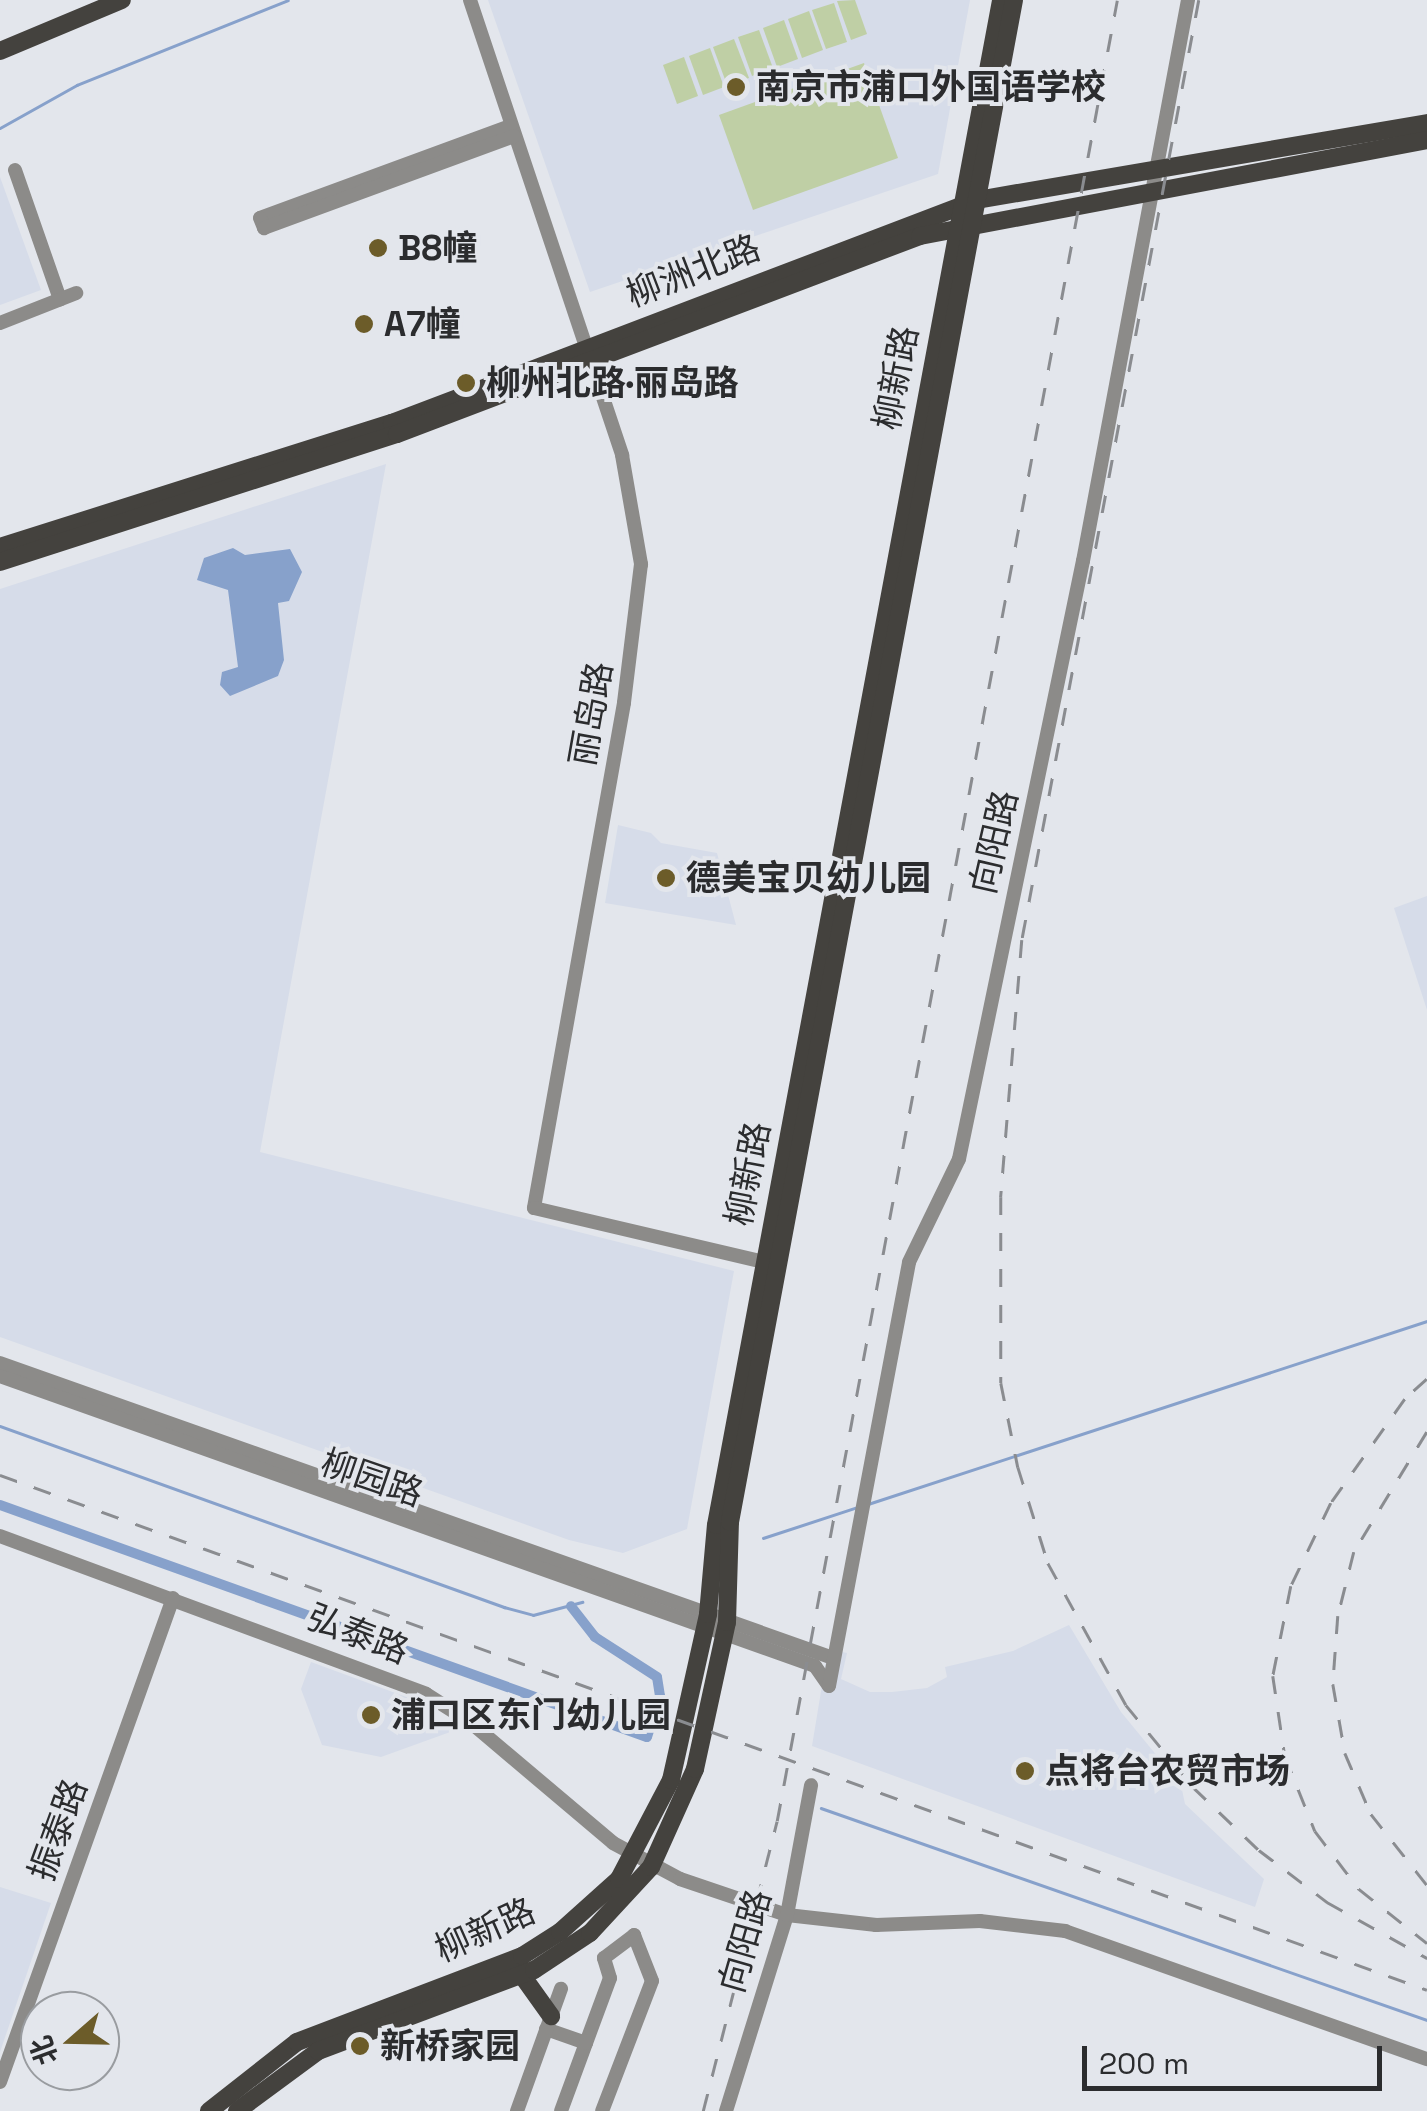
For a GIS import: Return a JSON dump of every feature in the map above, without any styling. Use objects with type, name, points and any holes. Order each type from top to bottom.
[{"type":"main road","points":[[0,38],[90,0]]},
{"type":"main road","points":[[0,51],[122,0]]},
{"type":"main road","name":"柳新路","points":[[970,202],[1001,0]]},
{"type":"main road","name":"柳新路","points":[[236,2111],[318,2051],[521,1974],[590,1933],[651,1866],[695,1769],[726,1628],[730,1522],[772,1263],[964,224],[1014,0]]},
{"type":"main road","name":"柳洲北路","points":[[0,562],[397,434],[970,202],[1427,123]]},
{"type":"main road","name":"柳洲北路","points":[[0,547],[392,423],[964,224],[1150,194],[1427,140]]},
{"type":"main road","name":"柳新路","points":[[208,2111],[297,2042],[541,1945],[590,1908],[634,1856],[670,1780],[706,1620],[716,1525],[772,1263]]},
{"type":"main road","points":[[521,1974],[549,2023]]},
{"type":"street","name":"丽岛路","points":[[470,0],[584,356],[630,486],[639,530],[640,600],[534,1208],[772,1263]]},
{"type":"street","name":"向阳路","points":[[726,1628],[815,1666],[829,1686],[909,1262],[959,1158],[1084,561],[1188,0]]},
{"type":"street","points":[[512,131],[264,228],[260,218],[512,131]]},
{"type":"street","points":[[15,170],[60,299]]},
{"type":"street","points":[[0,323],[76,293]]},
{"type":"street","name":"柳园路","points":[[0,1363],[706,1620]]},
{"type":"street","name":"柳园路","points":[[0,1376],[706,1620]]},
{"type":"street","name":"弘泰路","points":[[0,1536],[426,1694],[470,1722],[651,1866],[787,1915],[876,1925],[980,1921],[1065,1931],[1427,2059]]},
{"type":"street","name":"振泰路","points":[[0,2082],[173,1598]]},
{"type":"street","points":[[706,1620],[833,1658]]},
{"type":"street","name":"向阳路","points":[[726,2111],[787,1915],[811,1785]]},
{"type":"street","points":[[561,2111],[610,1978],[604,1958],[634,1936],[652,1981],[602,2111]]},
{"type":"street","points":[[517,2111],[561,1989]]},
{"type":"street","points":[[549,2023],[586,2043]]},
{"type":"shaded area","name":"南京市浦口外国语学校","points":[[488,0],[970,0],[938,174],[590,292]]},
{"type":"shaded area","points":[[0,177],[41,290],[0,305]]},
{"type":"shaded area","points":[[386,464],[260,1152],[734,1271],[687,1529],[623,1553],[569,1540],[0,1337],[0,589]]},
{"type":"shaded area","name":"德美宝贝幼儿园","points":[[618,825],[651,833],[661,843],[717,853],[736,925],[605,903]]},
{"type":"shaded area","points":[[1427,896],[1427,1010],[1394,908]]},
{"type":"shaded area","name":"点将台农贸市场","points":[[1069,1625],[1121,1712],[1181,1785],[1185,1804],[1264,1879],[1255,1907],[812,1746],[828,1649],[847,1653],[841,1679],[870,1692],[892,1692],[927,1688],[947,1677],[945,1667],[1013,1651]]},
{"type":"shaded area","name":"浦口区东门幼儿园","points":[[311,1662],[409,1698],[453,1731],[381,1757],[322,1745],[301,1689]]},
{"type":"shaded area","points":[[0,1887],[51,1903],[0,2052]]},
{"type":"green space","points":[[855,0],[867,34],[851,40],[837,1]]},
{"type":"green space","points":[[834,3],[847,42],[826,49],[812,10]]},
{"type":"green space","points":[[809,11],[823,50],[802,58],[788,19]]},
{"type":"green space","points":[[784,20],[798,59],[777,67],[763,28]]},
{"type":"green space","points":[[759,30],[773,68],[752,76],[738,37]]},
{"type":"green space","points":[[734,39],[749,78],[727,85],[713,47]]},
{"type":"green space","points":[[710,48],[724,87],[703,95],[689,56]]},
{"type":"green space","points":[[684,57],[698,96],[677,104],[663,65]]},
{"type":"green space","points":[[864,63],[898,158],[753,210],[719,115]]},
{"type":"water","points":[[233,548],[245,555],[290,549],[302,572],[289,601],[278,603],[284,660],[278,676],[230,696],[220,685],[222,672],[238,667],[228,590],[197,580],[204,558]]},
{"type":"waterway","points":[[0,128],[77,85],[288,0]]},
{"type":"waterway","points":[[868,1504],[1427,1321]]},
{"type":"waterway","points":[[0,1426],[504,1607],[533,1615],[582,1602]]},
{"type":"waterway","points":[[0,1505],[647,1737],[660,1696],[657,1677],[595,1637],[571,1606]]},
{"type":"waterway","points":[[763,1538],[855,1508]]},
{"type":"waterway","points":[[821,1808],[1427,2020]]},
{"type":"railway","points":[[703,2111],[777,1821],[1117,0]]},
{"type":"railway","points":[[1199,0],[1022,940],[1001,1197],[1001,1383],[1018,1467],[1048,1563],[1126,1705],[1193,1787],[1259,1850],[1327,1902],[1427,1958]]},
{"type":"railway","points":[[1427,1379],[1405,1399],[1331,1503],[1291,1586],[1273,1676],[1285,1756],[1315,1831],[1359,1889],[1427,1943]]},
{"type":"railway","points":[[1427,1432],[1354,1552],[1338,1616],[1333,1684],[1345,1753],[1371,1814],[1427,1885]]},
{"type":"railway","points":[[0,1475],[1427,1990]]},
{"type":"place","name":"南京市浦口外国语学校","points":[[736,87]]},
{"type":"place","name":"B8幢","points":[[378,248]]},
{"type":"place","name":"A7幢","points":[[364,324]]},
{"type":"place","name":"柳州北路·丽岛路","points":[[466,383]]},
{"type":"place","name":"德美宝贝幼儿园","points":[[666,878]]},
{"type":"place","name":"浦口区东门幼儿园","points":[[371,1715]]},
{"type":"place","name":"点将台农贸市场","points":[[1025,1771]]},
{"type":"place","name":"新桥家园","points":[[360,2046]]}]
